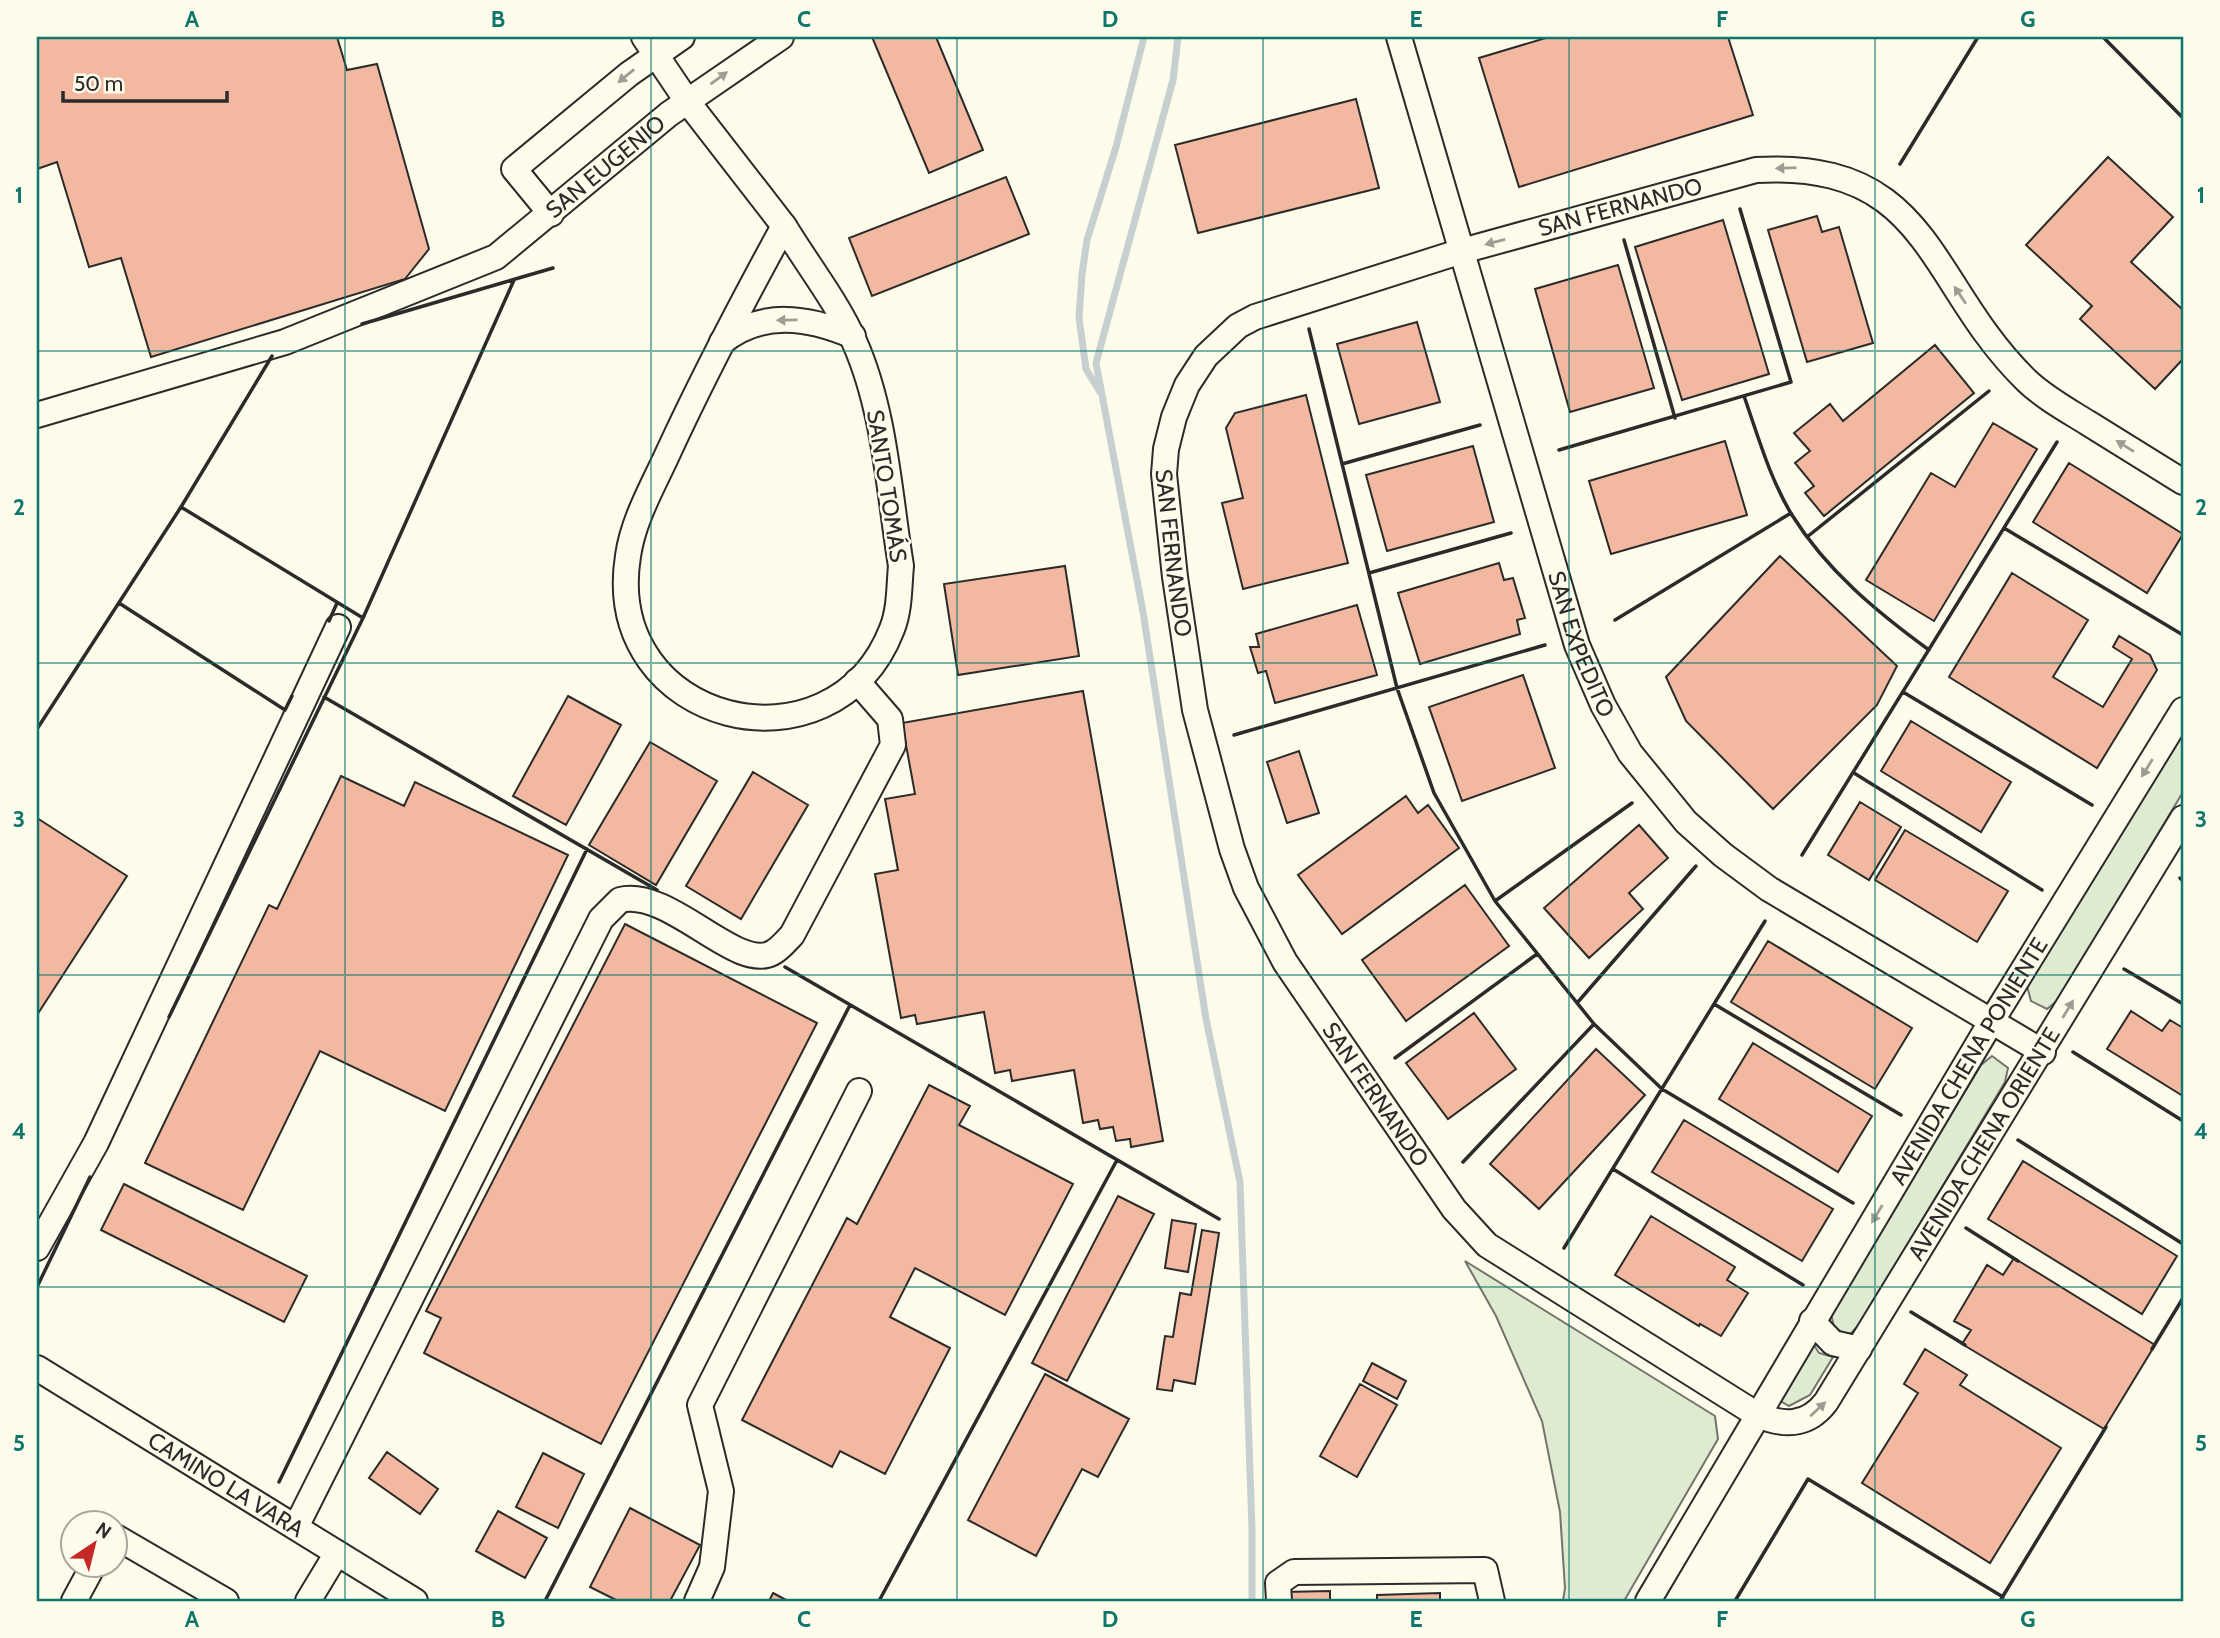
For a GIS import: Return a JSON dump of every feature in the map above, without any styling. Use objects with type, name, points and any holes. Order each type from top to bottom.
[{"type":"street","name":"SAN EUGENIO","points":[[682,37],[650,45],[514,169],[551,214],[687,101],[781,37]]},
{"type":"street","name":"SAN EXPEDITO","points":[[1399,37],[1577,645],[1603,705],[1630,753],[1686,822],[1738,868],[2043,1052]]},
{"type":"street","name":"SANTO TOMÁS","points":[[650,45],[687,101],[784,226],[852,336],[874,401],[901,566],[893,627],[876,660],[857,681],[817,706],[787,716],[725,714],[688,696],[669,682],[651,663],[632,625],[626,580],[631,540],[718,345],[784,226]]},
{"type":"street","name":"SAN FERNANDO","points":[[1756,1414],[1487,1245],[1454,1209],[1272,939],[1246,888],[1232,849],[1195,710],[1171,551],[1164,474],[1166,449],[1174,417],[1195,370],[1218,343],[1238,326],[1255,317],[1462,251],[1756,170],[1800,168],[1840,177],[1872,191],[1901,212],[2003,353],[2039,392],[2183,482]]},
{"type":"street","points":[[37,415],[298,337],[496,257],[551,214]]},
{"type":"street","points":[[718,345],[736,331],[755,324],[784,320],[803,320],[852,336]]},
{"type":"street","points":[[37,1248],[96,1143],[338,627]]},
{"type":"street","points":[[296,1527],[601,919],[620,900],[649,899],[741,952],[758,957],[772,954],[792,935],[893,745],[892,728],[886,712],[857,681]]},
{"type":"street","name":"AVENIDA CHENA PONIENTE","points":[[1648,1601],[1756,1414],[1991,1022],[2183,710]]},
{"type":"street","name":"AVENIDA CHENA ORIENTE","points":[[1756,1414],[1783,1424],[1814,1415],[1826,1402],[2043,1052],[2183,818]]},
{"type":"street","points":[[697,1601],[712,1567],[721,1491],[700,1405],[859,1091]]},
{"type":"street","points":[[1812,1321],[1833,1343],[1859,1349]]},
{"type":"street","name":"CAMINO LA VARA","points":[[37,1368],[415,1601]]},
{"type":"street","points":[[130,1545],[226,1601]]},
{"type":"street","points":[[308,1601],[337,1553]]},
{"type":"street","points":[[1279,1601],[1278,1583],[1294,1572],[1485,1570],[1492,1601]]},
{"type":"street","points":[[74,1601],[86,1578]]},
{"type":"green space","points":[[2183,733],[2183,792],[2058,1000],[2047,1009],[2031,1001],[2027,986]]},
{"type":"green space","points":[[1992,1056],[2008,1068],[2005,1082],[1859,1325],[1848,1336],[1834,1327],[1831,1314],[1981,1065]]},
{"type":"green space","points":[[1465,1261],[1715,1416],[1718,1439],[1624,1601],[1563,1601],[1565,1588],[1560,1512],[1542,1421],[1496,1316]]},
{"type":"green space","points":[[1812,1342],[1819,1353],[1833,1357],[1810,1395],[1789,1406],[1777,1399]]},
{"type":"building","points":[[37,37],[337,37],[347,70],[377,64],[429,249],[405,279],[151,357],[121,258],[89,267],[57,162],[37,169]]},
{"type":"building","points":[[872,37],[936,37],[983,150],[929,173]]},
{"type":"building","points":[[1549,37],[1728,37],[1753,115],[1519,187],[1479,58]]},
{"type":"building","points":[[1356,99],[1379,188],[1198,233],[1175,145]]},
{"type":"building","points":[[2108,157],[2173,217],[2131,262],[2183,310],[2183,359],[2155,389],[2080,319],[2092,306],[2026,245]]},
{"type":"building","points":[[1006,177],[1029,234],[872,296],[849,238]]},
{"type":"building","points":[[1817,216],[1822,232],[1839,227],[1873,343],[1807,362],[1768,230]]},
{"type":"building","points":[[1723,220],[1769,374],[1682,400],[1635,247]]},
{"type":"building","points":[[1618,265],[1654,388],[1570,412],[1535,289]]},
{"type":"building","points":[[1417,322],[1440,402],[1359,424],[1337,344]]},
{"type":"building","points":[[1935,345],[1974,393],[1824,516],[1805,493],[1814,486],[1795,463],[1810,451],[1794,433],[1830,404],[1843,421]]},
{"type":"building","points":[[1306,395],[1348,563],[1243,589],[1222,503],[1243,498],[1226,428],[1235,413]]},
{"type":"building","points":[[1993,423],[2037,449],[1934,621],[1866,580],[1931,473],[1955,487]]},
{"type":"building","points":[[1725,441],[1747,515],[1611,554],[1589,481]]},
{"type":"building","points":[[1473,446],[1494,522],[1387,551],[1366,475]]},
{"type":"building","points":[[2069,463],[2183,534],[2147,593],[2033,522]]},
{"type":"building","points":[[1780,556],[1897,666],[1877,705],[1773,809],[1686,721],[1666,677]]},
{"type":"building","points":[[1499,563],[1504,580],[1513,578],[1525,618],[1517,620],[1520,634],[1420,664],[1398,593]]},
{"type":"building","points":[[1065,566],[1079,656],[958,675],[944,584]]},
{"type":"building","points":[[2012,573],[2088,620],[2053,677],[2103,707],[2132,659],[2113,647],[2119,636],[2150,655],[2157,670],[2097,768],[1949,677]]},
{"type":"building","points":[[1357,605],[1377,675],[1275,703],[1266,671],[1258,673],[1250,647],[1259,647],[1256,634]]},
{"type":"building","points":[[1523,675],[1555,768],[1462,801],[1429,707]]},
{"type":"building","points":[[1083,691],[1163,1141],[1131,1147],[1130,1139],[1116,1141],[1113,1127],[1100,1129],[1098,1120],[1083,1123],[1074,1070],[1012,1081],[1010,1070],[995,1073],[984,1012],[917,1024],[915,1015],[901,1018],[875,874],[898,870],[885,799],[915,794],[902,723]]},
{"type":"building","points":[[568,696],[621,725],[566,825],[513,796]]},
{"type":"building","points":[[1911,721],[2011,782],[1981,832],[1881,771]]},
{"type":"building","points":[[650,742],[717,781],[656,885],[589,845]]},
{"type":"building","points":[[1299,751],[1319,813],[1287,823],[1267,762]]},
{"type":"building","points":[[753,772],[808,805],[741,919],[686,886]]},
{"type":"building","points":[[341,776],[404,806],[415,782],[568,855],[445,1111],[320,1051],[243,1210],[145,1163],[269,905],[277,909]]},
{"type":"building","points":[[1406,796],[1418,813],[1428,805],[1459,848],[1342,934],[1298,875]]},
{"type":"building","points":[[1860,802],[1901,827],[1869,880],[1828,855]]},
{"type":"building","points":[[37,818],[127,876],[37,1015]]},
{"type":"building","points":[[1639,825],[1668,858],[1629,893],[1643,909],[1589,958],[1544,908]]},
{"type":"building","points":[[1905,830],[2008,891],[1977,942],[1875,880]]},
{"type":"building","points":[[1465,885],[1509,946],[1406,1021],[1362,960]]},
{"type":"building","points":[[625,924],[817,1023],[601,1444],[424,1353],[441,1318],[426,1311]]},
{"type":"building","points":[[1768,941],[1912,1028],[1875,1089],[1731,1002]]},
{"type":"building","points":[[2131,1011],[2162,1031],[2170,1020],[2183,1028],[2183,1096],[2107,1049]]},
{"type":"building","points":[[1474,1013],[1516,1069],[1448,1119],[1406,1063]]},
{"type":"building","points":[[1753,1043],[1872,1116],[1838,1172],[1719,1099]]},
{"type":"building","points":[[1596,1049],[1645,1095],[1539,1209],[1490,1164]]},
{"type":"building","points":[[929,1085],[970,1106],[959,1125],[1073,1184],[1005,1315],[915,1268],[890,1317],[950,1348],[885,1474],[840,1451],[832,1467],[742,1420],[847,1218],[857,1224]]},
{"type":"building","points":[[1684,1120],[1833,1209],[1802,1261],[1652,1172]]},
{"type":"building","points":[[2023,1161],[2177,1256],[2142,1314],[1988,1219]]},
{"type":"building","points":[[124,1184],[307,1276],[284,1322],[101,1230]]},
{"type":"building","points":[[1118,1196],[1154,1214],[1067,1381],[1032,1363]]},
{"type":"building","points":[[1651,1216],[1735,1267],[1727,1280],[1748,1293],[1721,1336],[1700,1324],[1699,1326],[1615,1275]]},
{"type":"building","points":[[1172,1220],[1196,1224],[1188,1272],[1165,1268]]},
{"type":"building","points":[[1202,1230],[1219,1233],[1195,1384],[1174,1380],[1172,1391],[1157,1389],[1165,1336],[1173,1337],[1180,1293],[1191,1295]]},
{"type":"building","points":[[2014,1258],[2155,1345],[2104,1429],[1962,1344],[1971,1330],[1954,1321],[1987,1265],[2003,1275]]},
{"type":"building","points":[[1925,1349],[1967,1375],[1960,1385],[2061,1448],[1990,1563],[1862,1483],[1918,1393],[1904,1384]]},
{"type":"building","points":[[1372,1363],[1406,1381],[1397,1399],[1363,1381]]},
{"type":"building","points":[[1045,1374],[1129,1419],[1098,1477],[1082,1469],[1036,1556],[968,1520]]},
{"type":"building","points":[[1360,1384],[1397,1405],[1357,1477],[1320,1456]]},
{"type":"building","points":[[387,1452],[438,1489],[420,1514],[369,1478]]},
{"type":"building","points":[[543,1453],[584,1474],[558,1528],[516,1507]]},
{"type":"building","points":[[630,1508],[700,1545],[670,1601],[618,1601],[590,1587]]},
{"type":"building","points":[[498,1511],[547,1538],[525,1578],[476,1551]]},
{"type":"building","points":[[1330,1591],[1330,1601],[1284,1601],[1283,1592]]},
{"type":"building","points":[[773,1593],[788,1601],[769,1601]]},
{"type":"building","points":[[1440,1593],[1440,1601],[1377,1601],[1377,1595]]},
{"type":"waterway","points":[[1100,392],[1086,369],[1079,318],[1082,274],[1087,240],[1116,147],[1144,37]]},
{"type":"waterway","points":[[1178,37],[1173,80],[1096,363],[1143,612],[1206,1019],[1240,1182],[1252,1601]]},
{"type":"wall","points":[[1900,164],[1978,37]]},
{"type":"wall","points":[[2103,37],[2183,118]]},
{"type":"wall","points":[[1559,450],[1791,382],[1740,209]]},
{"type":"wall","points":[[1624,240],[1675,418]]},
{"type":"wall","points":[[362,324],[553,268]]},
{"type":"wall","points":[[169,1017],[363,618],[514,280]]},
{"type":"wall","points":[[1309,329],[1397,688],[1434,793],[1495,901],[1594,1024],[1662,1089],[1853,1203]]},
{"type":"wall","points":[[37,729],[181,507],[272,356]]},
{"type":"wall","points":[[1807,537],[1989,391]]},
{"type":"wall","points":[[1744,396],[1777,487],[1806,535],[1854,589],[1929,650]]},
{"type":"wall","points":[[1342,464],[1480,425]]},
{"type":"wall","points":[[1802,855],[2057,442]]},
{"type":"wall","points":[[181,507],[363,618]]},
{"type":"wall","points":[[1615,620],[1791,513]]},
{"type":"wall","points":[[2004,528],[2183,635]]},
{"type":"wall","points":[[1369,573],[1511,533]]},
{"type":"wall","points":[[119,603],[285,710],[292,696]]},
{"type":"wall","points":[[329,621],[337,603]]},
{"type":"wall","points":[[1234,735],[1545,645]]},
{"type":"wall","points":[[1903,692],[2092,805]]},
{"type":"wall","points":[[324,697],[657,890]]},
{"type":"wall","points":[[1854,773],[2042,890]]},
{"type":"wall","points":[[1495,901],[1632,803]]},
{"type":"wall","points":[[279,1482],[587,849]]},
{"type":"wall","points":[[1577,1003],[1696,866]]},
{"type":"wall","points":[[2180,878],[2183,881]]},
{"type":"wall","points":[[1564,1248],[1765,921]]},
{"type":"wall","points":[[1395,1058],[1537,954]]},
{"type":"wall","points":[[785,967],[1219,1219]]},
{"type":"wall","points":[[2124,969],[2183,1004]]},
{"type":"wall","points":[[1714,1004],[1901,1115]]},
{"type":"wall","points":[[545,1601],[850,1005]]},
{"type":"wall","points":[[1463,1162],[1594,1024]]},
{"type":"wall","points":[[2073,1052],[2183,1121]]},
{"type":"wall","points":[[2018,1140],[2183,1244]]},
{"type":"wall","points":[[879,1601],[1117,1160]]},
{"type":"wall","points":[[1613,1169],[1803,1285]]},
{"type":"wall","points":[[37,1287],[90,1177]]},
{"type":"wall","points":[[1966,1228],[2018,1261]]},
{"type":"wall","points":[[2152,1349],[2183,1298]]},
{"type":"wall","points":[[1911,1312],[1965,1345]]},
{"type":"wall","points":[[2000,1601],[2106,1427]]},
{"type":"wall","points":[[1735,1601],[1808,1479],[2003,1597]]}]
